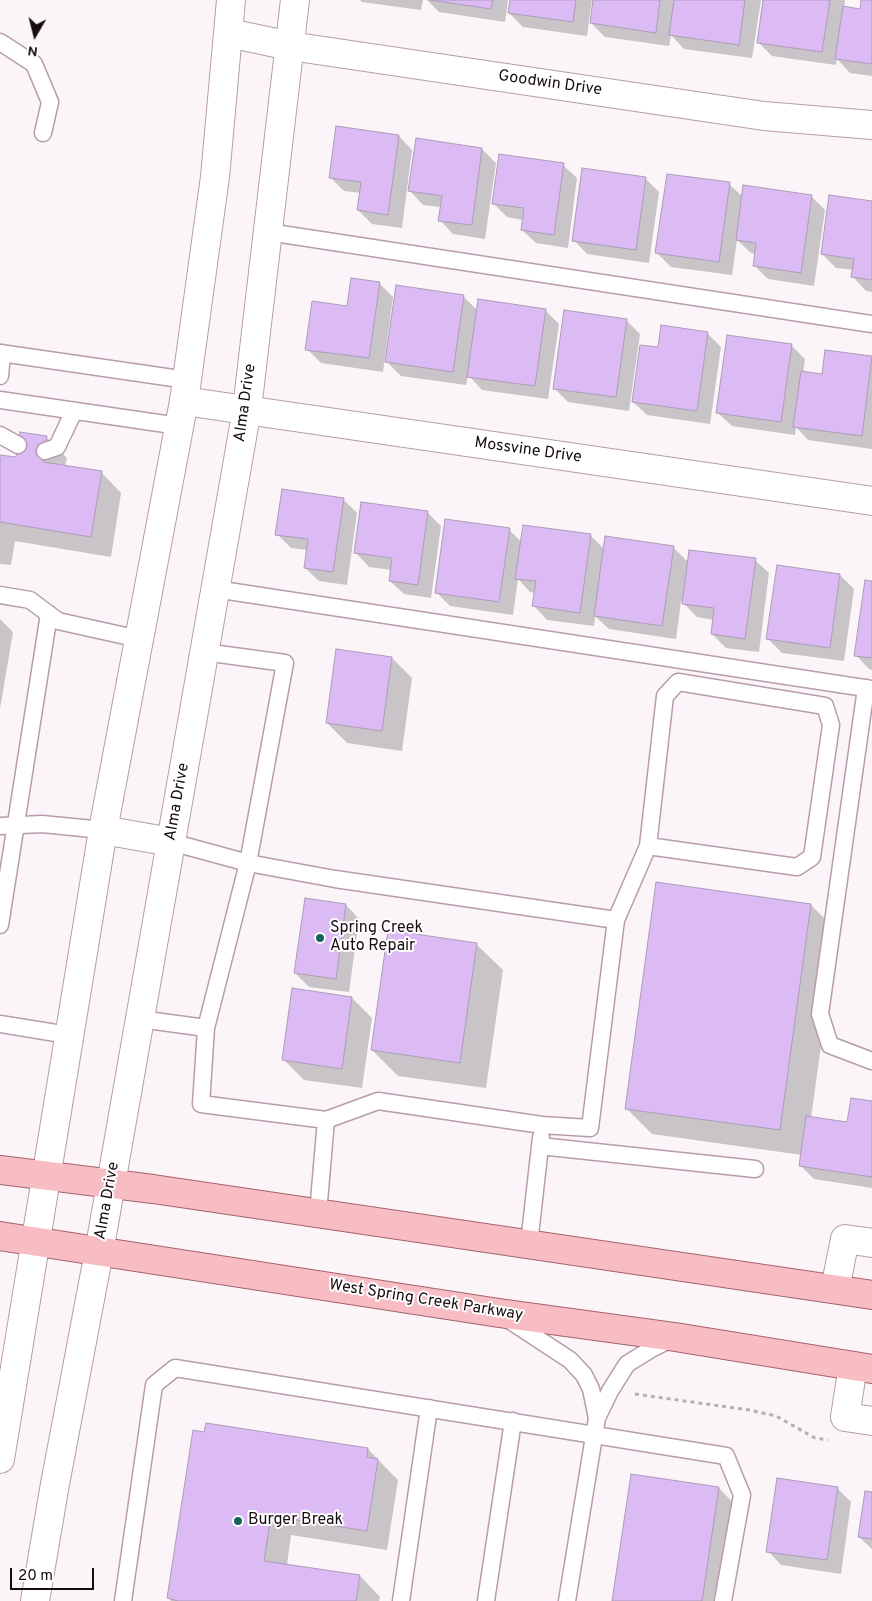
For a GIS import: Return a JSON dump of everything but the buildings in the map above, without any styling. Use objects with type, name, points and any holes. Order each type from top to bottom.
[{"type":"main road","points":[[0,1459],[8,1355],[35,1241],[103,830],[183,402],[215,177],[231,0]]},
{"type":"main road","name":"Alma Drive","points":[[35,1601],[99,1252],[247,409],[295,0]]},
{"type":"main road","name":"Goodwin Drive","points":[[228,33],[290,46],[764,116],[872,125]]},
{"type":"main road","name":"Mossvine Drive","points":[[183,402],[247,409],[872,501]]},
{"type":"main road","points":[[103,830],[171,842]]},
{"type":"main road","points":[[0,1170],[111,1183],[872,1295]]},
{"type":"main road","name":"West Spring Creek Parkway","points":[[0,1236],[499,1313],[675,1337],[862,1367],[845,1417],[872,1421]]},
{"type":"main road","points":[[835,1289],[845,1238],[872,1243]]},
{"type":"lane","points":[[0,42],[34,64],[50,102],[43,133]]},
{"type":"lane","points":[[268,232],[872,324]]},
{"type":"lane","points":[[0,376],[1,353],[183,402]]},
{"type":"lane","points":[[0,400],[74,410],[183,402]]},
{"type":"lane","points":[[45,450],[57,447],[74,410]]},
{"type":"lane","points":[[0,435],[18,445]]},
{"type":"lane","points":[[215,588],[869,689],[820,1014],[830,1045],[872,1061]]},
{"type":"lane","points":[[0,596],[30,600],[58,621],[139,639]]},
{"type":"lane","points":[[0,925],[49,614]]},
{"type":"lane","points":[[204,652],[285,663],[248,863],[206,1028],[201,1104],[326,1120],[378,1102],[542,1125],[590,1128],[616,920],[648,846],[665,696],[678,682],[825,706],[832,725],[812,857],[797,868],[648,846]]},
{"type":"lane","points":[[0,826],[42,824],[103,830]]},
{"type":"lane","points":[[171,842],[248,863],[335,879],[616,920]]},
{"type":"lane","points":[[140,1019],[206,1028]]},
{"type":"lane","points":[[0,1024],[68,1035]]},
{"type":"lane","points":[[318,1213],[326,1120]]},
{"type":"lane","points":[[529,1244],[542,1125]]},
{"type":"lane","points":[[540,1146],[755,1169]]},
{"type":"lane","points":[[499,1313],[570,1360],[584,1375],[591,1389],[596,1426]]},
{"type":"lane","points":[[567,1601],[596,1426],[610,1391],[627,1364],[675,1337]]},
{"type":"lane","points":[[123,1601],[154,1385],[175,1368],[513,1421],[596,1426],[726,1456],[742,1495],[724,1601]]},
{"type":"lane","points":[[401,1601],[429,1408]]},
{"type":"lane","points":[[486,1601],[513,1421]]},
{"type":"path","points":[[610,1391],[749,1410],[776,1416],[816,1438]]},
{"type":"place","name":"Spring Creek Auto Repair","points":[[320,938]]},
{"type":"place","name":"Burger Break","points":[[238,1521]]}]
